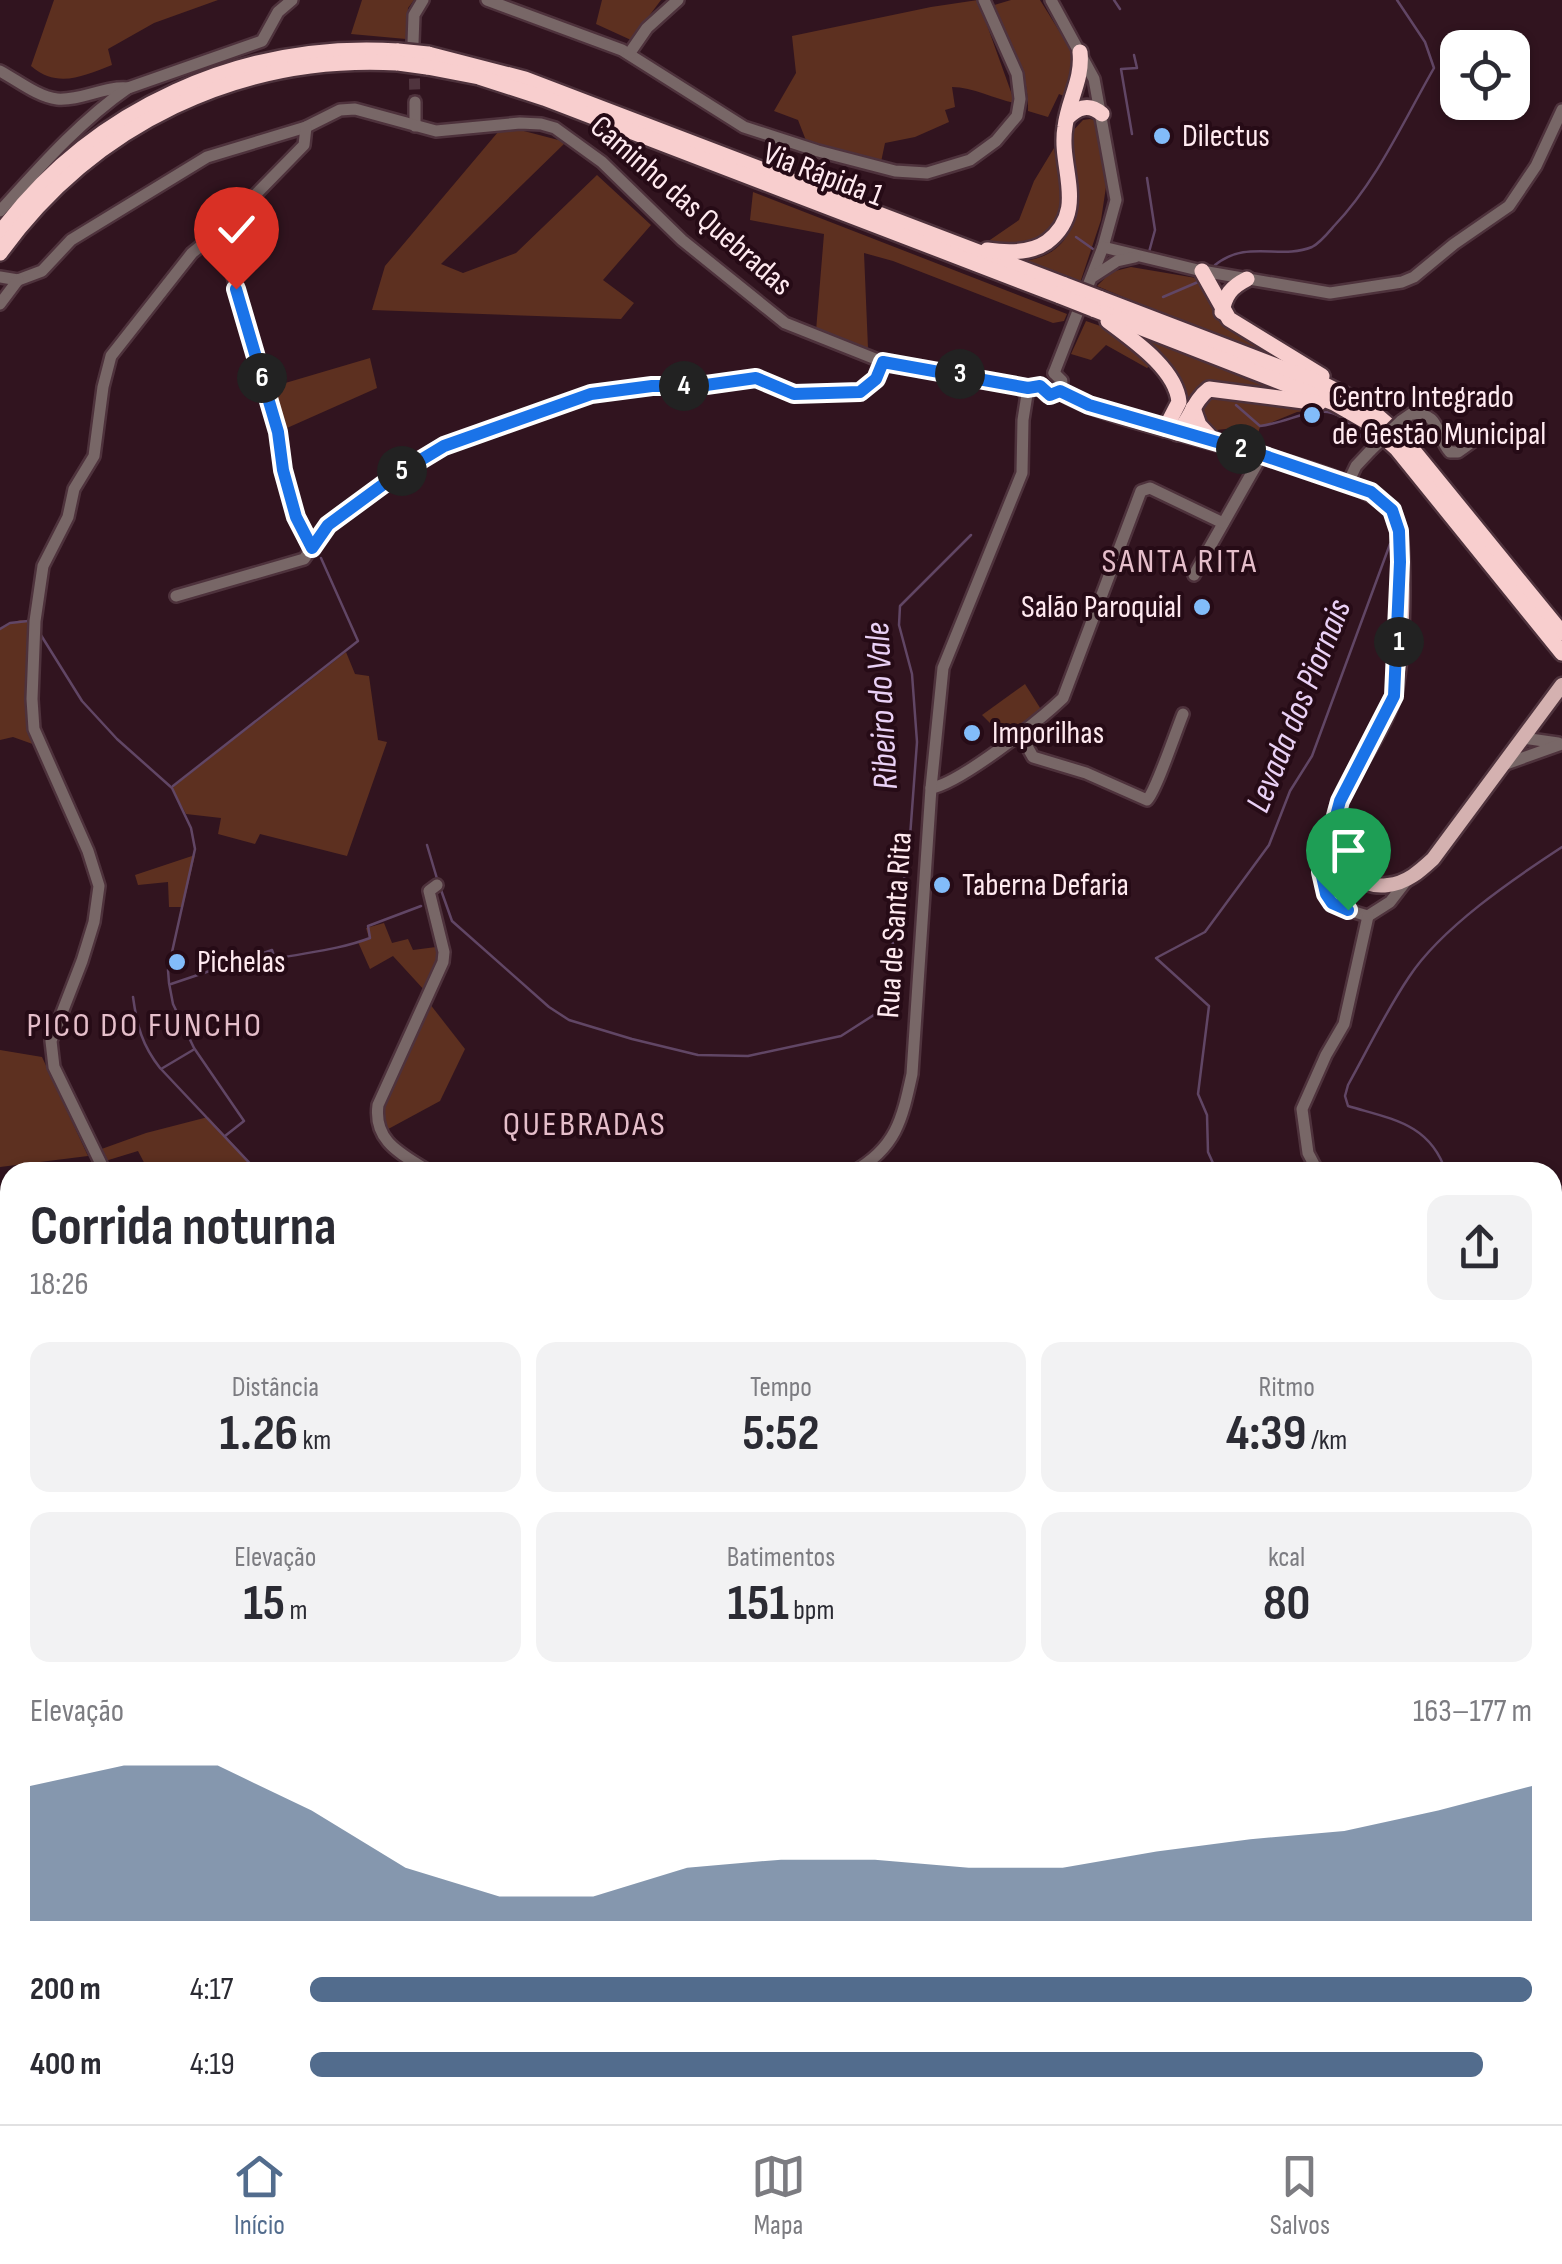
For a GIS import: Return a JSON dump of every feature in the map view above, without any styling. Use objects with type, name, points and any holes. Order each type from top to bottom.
[{"type":"highway","name":"Via Rápida 1","points":[[0,233],[70,156],[122,119],[169,94],[217,74],[284,56],[329,50],[403,52],[544,98],[1063,291],[1350,404],[1438,490],[1562,634]]},
{"type":"highway","name":"Via Rápida 1","points":[[0,253],[20,225],[80,165],[128,130],[174,105],[220,86],[287,68],[354,62],[403,52]]},
{"type":"highway","points":[[964,246],[998,252],[1038,248],[1063,226],[1069,212],[1064,130],[1081,73],[1080,52]]},
{"type":"highway","name":"Via Rápida 1","points":[[428,60],[526,79],[964,246],[1063,291]]},
{"type":"highway","points":[[1067,118],[1086,107],[1102,114]]},
{"type":"highway","points":[[1202,271],[1222,312],[1350,404]]},
{"type":"highway","points":[[1222,312],[1231,289],[1246,279]]},
{"type":"highway","points":[[1096,304],[1175,384],[1179,402],[1171,431]]},
{"type":"highway","points":[[1171,431],[1204,392],[1218,389],[1350,404]]},
{"type":"highway","points":[[1193,408],[1199,425],[1214,441]]},
{"type":"highway","name":"Via Rápida 1","points":[[1438,490],[1562,654]]},
{"type":"main road","points":[[1060,391],[1074,400],[1262,455],[1371,492],[1394,514],[1399,531],[1401,596],[1394,696],[1340,801],[1333,836],[1338,855],[1350,872],[1376,885],[1407,880],[1433,858],[1562,686]]},
{"type":"street","points":[[0,211],[73,136],[128,88],[197,62],[250,48],[262,41],[278,12],[292,0]]},
{"type":"street","points":[[403,52],[414,15],[423,0]]},
{"type":"street","points":[[487,0],[629,54],[744,126],[895,171],[927,173],[970,160],[996,140],[1016,116],[1020,98],[1017,74],[984,0]]},
{"type":"street","points":[[629,54],[647,28],[678,0]]},
{"type":"street","points":[[1051,0],[1094,79],[1116,200],[1102,250],[1054,373]]},
{"type":"street","points":[[0,71],[46,97],[60,100],[128,88]]},
{"type":"street","points":[[415,126],[416,102]]},
{"type":"street","name":"Caminho das Quebradas","points":[[18,280],[42,271],[72,240],[206,156],[306,127],[348,109],[446,132],[520,122],[555,128],[602,162],[682,240],[777,318],[839,347],[883,362],[1034,387],[1046,394],[1060,391]]},
{"type":"street","points":[[1102,250],[1330,292],[1402,282],[1509,206],[1536,166],[1562,110]]},
{"type":"street","points":[[100,1162],[54,1066],[51,1041],[94,922],[98,886],[88,851],[34,729],[35,621],[43,566],[68,517],[74,490],[94,456],[102,387],[111,356],[192,252],[222,229],[304,145],[306,127]]},
{"type":"street","points":[[1110,226],[1125,256]]},
{"type":"street","points":[[222,229],[278,432],[296,517],[312,548]]},
{"type":"street","points":[[1090,279],[1125,256]]},
{"type":"street","points":[[1,278],[18,280]]},
{"type":"street","points":[[0,304],[18,280]]},
{"type":"street","points":[[176,596],[304,558],[328,525],[396,475],[444,446],[591,394],[756,378],[794,394],[860,392],[876,379],[883,362]]},
{"type":"street","points":[[1034,387],[1043,376],[1054,373]]},
{"type":"street","points":[[1054,373],[1062,380],[1060,391]]},
{"type":"street","name":"Rua de Santa Rita","points":[[878,1162],[895,1131],[912,1074],[931,788],[944,668],[1022,473],[1023,420],[1034,387]]},
{"type":"street","points":[[1347,485],[1356,466],[1371,450],[1401,420],[1417,413],[1438,425],[1444,446],[1450,452],[1458,452],[1472,442]]},
{"type":"street","points":[[1194,575],[1262,455]]},
{"type":"street","points":[[931,788],[955,779],[1045,715],[1062,698],[1141,490],[1150,488],[1223,524]]},
{"type":"street","points":[[1018,732],[1034,757],[1086,773],[1147,800],[1152,796],[1183,714]]},
{"type":"street","points":[[1539,717],[1543,742]]},
{"type":"street","points":[[1524,738],[1562,743]]},
{"type":"street","points":[[1504,765],[1562,743]]},
{"type":"street","points":[[1333,836],[1321,872],[1322,887],[1332,903],[1368,916]]},
{"type":"street","points":[[1313,1162],[1302,1109],[1344,1024],[1368,916],[1390,902],[1407,880]]},
{"type":"street","points":[[414,1162],[389,1146],[379,1134],[376,1118],[443,962],[429,892],[437,885]]},
{"type":"street","points":[[1376,885],[1381,908]]},
{"type":"shaded area","points":[[54,0],[218,0],[154,23],[108,49],[112,65],[61,79],[31,66]]},
{"type":"shaded area","points":[[362,0],[414,0],[408,8],[406,39],[351,34]]},
{"type":"shaded area","points":[[602,0],[661,0],[631,40],[596,24]]},
{"type":"shaded area","points":[[978,0],[1015,103],[952,87],[955,107],[945,110],[949,122],[915,137],[885,143],[881,162],[807,143],[798,120],[774,111],[796,73],[792,36]]},
{"type":"shaded area","points":[[1011,0],[1040,0],[1076,58],[1066,97],[1059,94],[1048,117],[1028,111],[1022,69],[991,6]]},
{"type":"shaded area","points":[[1083,120],[1095,120],[1098,129],[1106,187],[1101,220],[1080,283],[1018,262],[1042,257],[1058,247],[1068,233],[1075,197],[1068,136]]},
{"type":"shaded area","points":[[520,130],[566,142],[441,264],[463,273],[516,253],[597,175],[651,225],[603,280],[634,303],[621,319],[372,310],[385,266],[498,132]]},
{"type":"shaded area","points":[[1054,148],[1061,205],[1053,229],[1023,245],[987,242],[1019,220],[1034,181]]},
{"type":"shaded area","points":[[753,192],[1067,314],[1064,321],[1053,323],[864,253],[868,348],[816,331],[824,234],[750,220]]},
{"type":"shaded area","points":[[1131,267],[1202,279],[1219,321],[1300,371],[1097,286],[1111,272]]},
{"type":"shaded area","points":[[1086,321],[1106,328],[1152,364],[1147,368],[1106,345],[1091,360],[1071,354]]},
{"type":"shaded area","points":[[1137,335],[1283,388],[1287,393],[1202,387],[1189,397],[1178,423],[1184,405]]},
{"type":"shaded area","points":[[370,358],[377,388],[278,432],[265,389]]},
{"type":"shaded area","points":[[1215,396],[1318,410],[1297,412],[1260,427],[1257,436],[1234,428],[1207,427],[1199,407],[1204,399]]},
{"type":"shaded area","points":[[20,620],[35,621],[34,679],[41,747],[13,737],[0,740],[0,628]]},
{"type":"shaded area","points":[[346,652],[355,674],[369,676],[378,740],[387,742],[347,856],[260,834],[255,844],[218,834],[221,818],[186,814],[172,788]]},
{"type":"shaded area","points":[[1025,684],[1042,711],[1005,738],[982,715]]},
{"type":"shaded area","points":[[195,855],[183,907],[169,907],[168,882],[138,885],[135,875]]},
{"type":"shaded area","points":[[384,923],[392,943],[408,939],[413,950],[436,947],[440,952],[426,992],[393,956],[370,969],[358,942],[369,938],[366,928]]},
{"type":"shaded area","points":[[426,999],[465,1049],[440,1101],[379,1134],[376,1118]]},
{"type":"shaded area","points":[[0,1050],[42,1057],[88,1156],[0,1162]]},
{"type":"shaded area","points":[[208,1117],[250,1162],[144,1162],[138,1151],[102,1162],[96,1151]]},
{"type":"waterway","name":"Levada dos Piornais","points":[[1114,0],[1120,9]]},
{"type":"waterway","name":"Ribeiro do Vale","points":[[1215,265],[1239,253],[1288,252],[1312,247],[1327,235],[1363,190],[1434,68],[1425,42],[1397,0]]},
{"type":"waterway","name":"Levada dos Piornais","points":[[1132,134],[1121,69],[1137,68],[1134,55]]},
{"type":"waterway","name":"Levada dos Piornais","points":[[1147,178],[1155,230],[1149,252]]},
{"type":"waterway","points":[[1076,237],[1093,249]]},
{"type":"waterway","points":[[1163,297],[1198,282]]},
{"type":"waterway","name":"Levada dos Piornais","points":[[1236,405],[1260,426],[1327,412],[1351,425],[1364,440]]},
{"type":"waterway","name":"Ribeiro do Vale","points":[[891,961],[897,903],[908,864],[917,742],[912,674],[899,625],[900,606],[971,535]]},
{"type":"waterway","name":"Levada dos Piornais","points":[[1212,1162],[1208,1152],[1207,1115],[1198,1094],[1209,1006],[1156,958],[1205,932],[1269,845],[1290,791],[1312,756],[1390,544]]},
{"type":"waterway","points":[[173,786],[358,641],[321,558]]},
{"type":"waterway","points":[[0,629],[10,623],[28,621]]},
{"type":"waterway","points":[[39,632],[82,701],[172,788],[191,828],[195,849],[168,970],[169,983],[173,1004],[194,1048],[244,1121],[225,1136]]},
{"type":"waterway","name":"Ribeiro do Vale","points":[[427,845],[438,882]]},
{"type":"waterway","name":"Levada dos Piornais","points":[[1442,1162],[1419,1133],[1394,1120],[1348,1106],[1348,1085],[1393,1003],[1423,959],[1479,906],[1562,847]]},
{"type":"waterway","name":"Ribeiro do Vale","points":[[441,890],[452,921],[549,1007],[569,1020],[632,1039],[698,1055],[748,1056],[841,1036],[880,1011]]},
{"type":"waterway","points":[[171,984],[272,950],[275,959],[358,942],[370,938],[368,926],[421,906]]},
{"type":"waterway","points":[[133,997],[141,1035],[160,1068]]},
{"type":"waterway","points":[[193,1050],[161,1069],[249,1162]]},
{"type":"tunnel","points":[[414,62],[415,102]]},
{"type":"place","name":"Dilectus","points":[[1162,136]]},
{"type":"place","name":"Centro Integrado de Gestão Municipal","points":[[1312,415]]},
{"type":"place","name":"Salão Paroquial","points":[[1202,607]]},
{"type":"place","name":"Imporilhas","points":[[972,733]]},
{"type":"place","name":"Taberna Defaria","points":[[942,885]]},
{"type":"place","name":"Pichelas","points":[[177,962]]},
{"type":"district","name":"SANTA RITA","points":[[1180,561]]},
{"type":"district","name":"PICO DO FUNCHO","points":[[145,1025]]},
{"type":"district","name":"QUEBRADAS","points":[[585,1124]]},
{"type":"route","points":[[236,289],[278,432],[296,517],[312,548],[328,525],[396,475],[444,446],[591,394],[756,378],[794,394],[860,392],[876,379],[883,362],[1028,388],[1040,386],[1050,395],[1060,391],[1089,405],[1262,455],[1371,492],[1392,510],[1399,531],[1397,675],[1394,696],[1382,724],[1340,801],[1321,872],[1322,887],[1332,903],[1348,910]]}]
